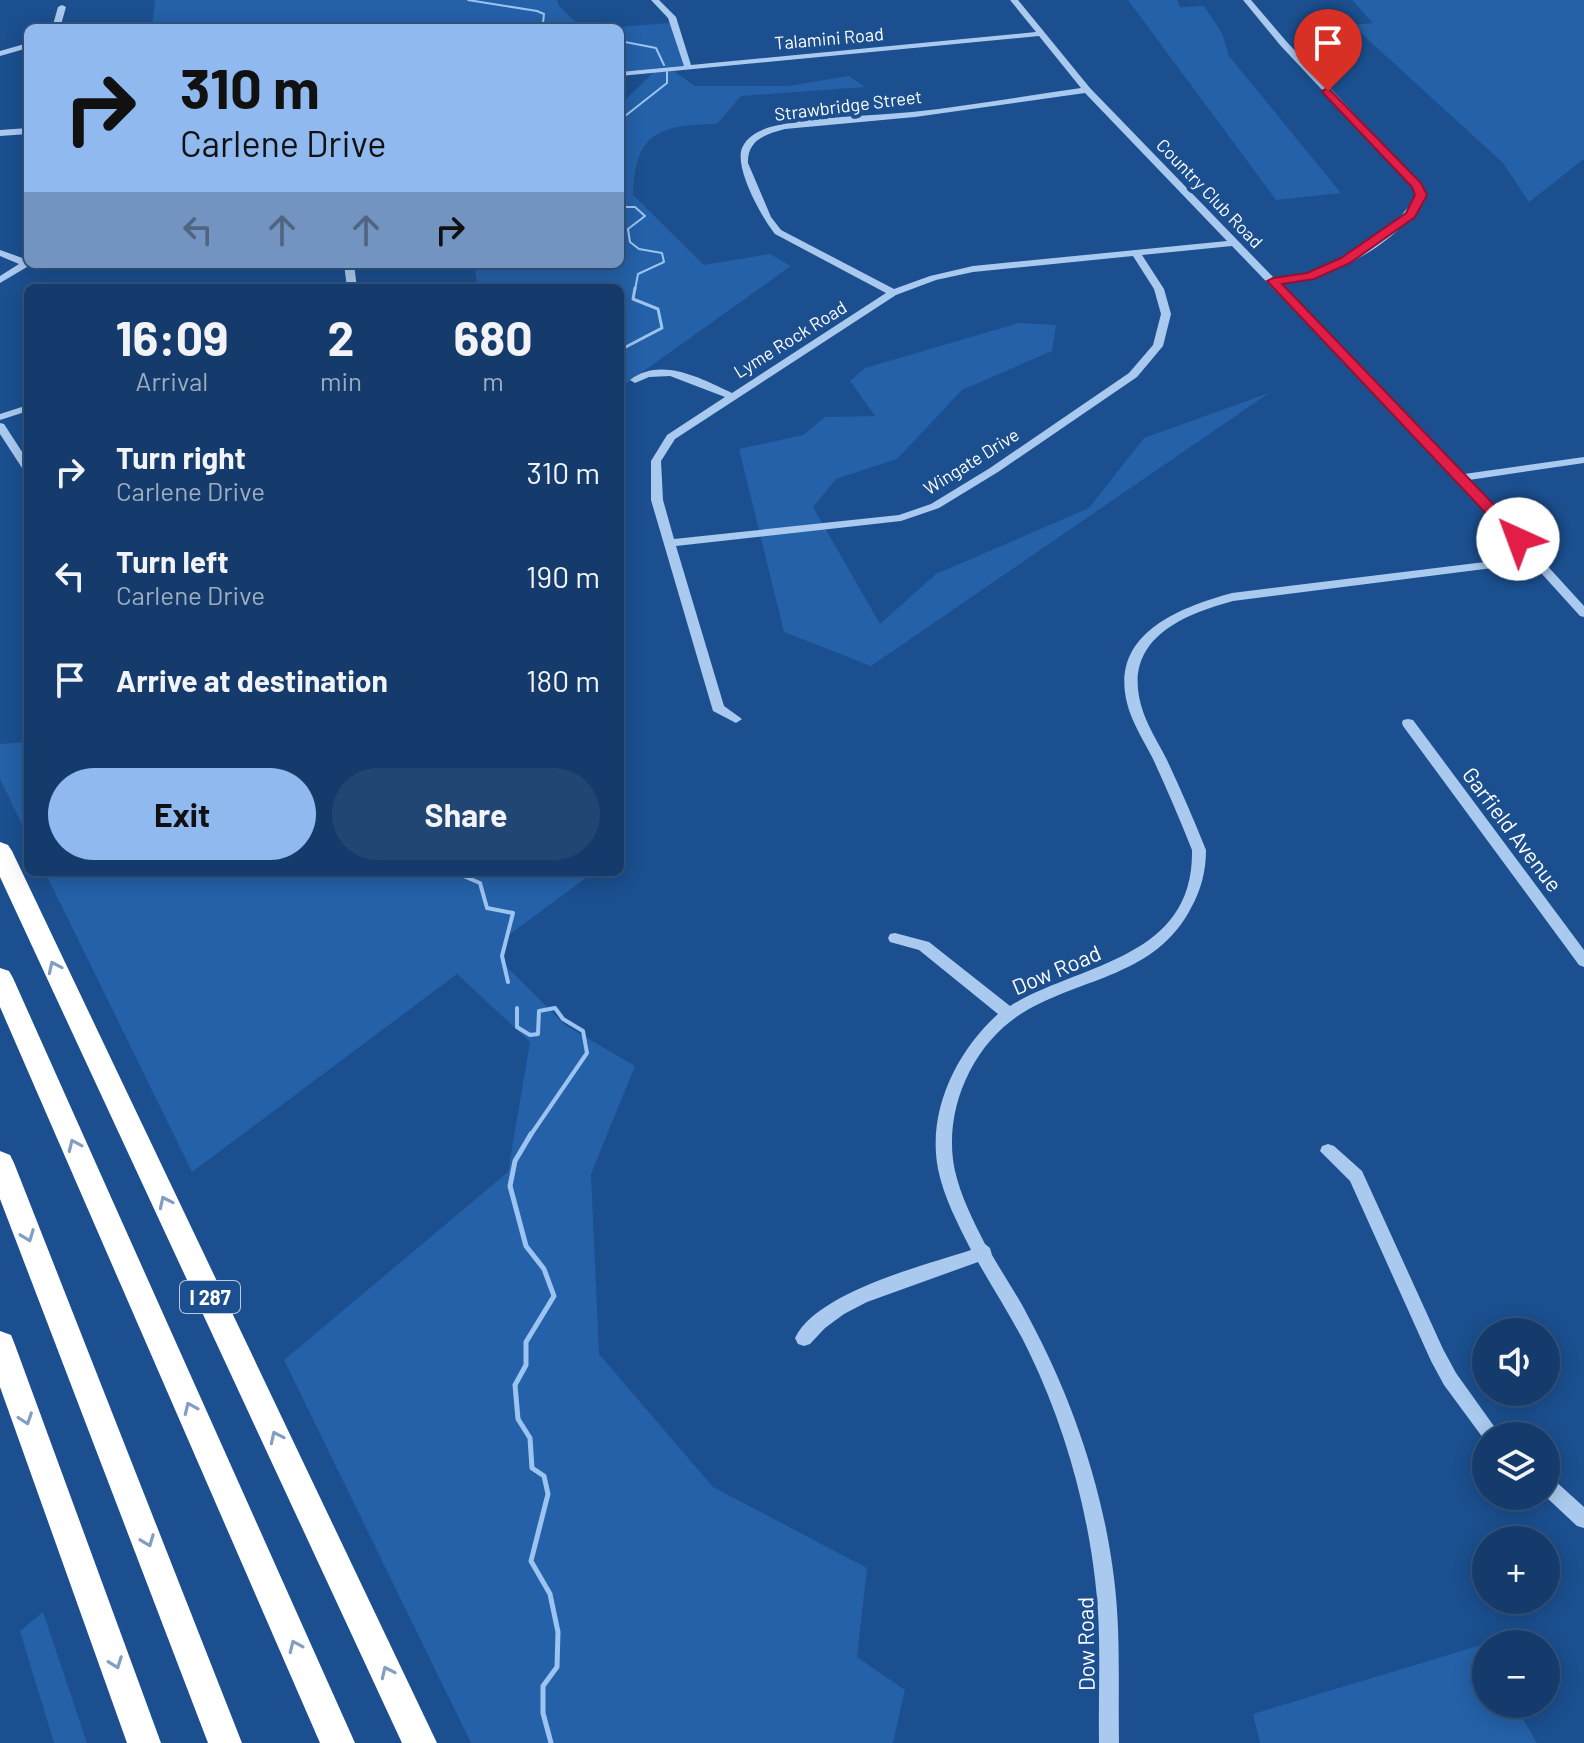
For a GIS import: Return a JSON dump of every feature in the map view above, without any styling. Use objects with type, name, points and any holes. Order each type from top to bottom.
[{"type":"highway","name":"I 287","points":[[0,851],[420,1743]]},
{"type":"highway","name":"I 287","points":[[0,978],[338,1743]]},
{"type":"highway","points":[[0,1163],[225,1743]]},
{"type":"highway","points":[[0,1345],[144,1743]]},
{"type":"street","points":[[655,0],[672,17],[688,67]]},
{"type":"street","name":"Country Club Road","points":[[1014,0],[1087,90],[1461,478],[1584,613]]},
{"type":"street","points":[[1247,0],[1283,43],[1417,186],[1421,195],[1410,215],[1346,261],[1310,276],[1273,281]]},
{"type":"street","points":[[57,24],[62,7]]},
{"type":"street","name":"Talamini Road","points":[[624,74],[1041,34]]},
{"type":"street","points":[[0,54],[24,46]]},
{"type":"street","name":"Strawbridge Street","points":[[893,293],[778,232],[767,218],[744,163],[747,145],[766,132],[785,126],[915,114],[1087,90]]},
{"type":"street","points":[[0,133],[24,131]]},
{"type":"street","name":"Lyme Rock Road","points":[[736,719],[718,708],[657,500],[656,461],[671,437],[893,293],[956,271],[1236,243]]},
{"type":"street","name":"Wingate Drive","points":[[669,543],[901,518],[935,506],[994,470],[1133,375],[1158,346],[1166,314],[1164,301],[1135,252]]},
{"type":"street","points":[[0,253],[24,262]]},
{"type":"street","points":[[0,280],[24,265]]},
{"type":"street","points":[[635,380],[650,372],[666,372],[731,396]]},
{"type":"street","points":[[0,417],[24,409]]},
{"type":"street","points":[[0,426],[24,463]]},
{"type":"street","points":[[1461,478],[1584,460]]},
{"type":"street","name":"Dow Road","points":[[1109,1743],[1105,1580],[1091,1506],[1060,1406],[1026,1329],[956,1202],[944,1164],[943,1132],[959,1078],[986,1034],[1018,1007],[1144,954],[1176,924],[1185,910],[1200,868],[1199,850],[1133,700],[1133,662],[1139,648],[1155,630],[1202,604],[1232,597],[1537,559]]},
{"type":"street","name":"Garfield Avenue","points":[[1408,723],[1584,961]]},
{"type":"street","points":[[895,938],[924,946],[1009,1014]]},
{"type":"street","points":[[1328,1151],[1356,1176],[1437,1355],[1479,1422]]},
{"type":"street","points":[[804,1338],[812,1327],[836,1308],[984,1253]]},
{"type":"street","points":[[1560,1498],[1584,1519]]},
{"type":"shaded area","points":[[155,0],[557,0],[559,6],[578,24],[152,24]]},
{"type":"shaded area","points":[[1128,0],[1177,0],[1180,7],[1204,6],[1222,33],[1229,56],[1341,193],[1276,200]]},
{"type":"shaded area","points":[[1352,0],[1584,0],[1584,159],[1529,202],[1503,163],[1352,25],[1373,23]]},
{"type":"shaded area","points":[[670,23],[690,67],[671,69],[695,86],[788,86],[849,76],[865,87],[741,96],[717,124],[666,130],[646,145],[639,157],[633,195],[704,265],[770,254],[791,266],[624,385],[624,284],[477,284],[475,268],[624,268],[624,101],[655,71],[624,72],[624,26]]},
{"type":"shaded area","points":[[1019,323],[1056,325],[1052,351],[962,390],[897,459],[836,479],[813,507],[880,624],[936,574],[1089,508],[1144,438],[1269,393],[871,666],[784,632],[739,449],[803,435],[825,417],[875,416],[850,381],[865,368]]},
{"type":"shaded area","points":[[24,742],[24,829],[0,779],[0,744]]},
{"type":"shaded area","points":[[47,876],[589,876],[506,937],[501,961],[565,1025],[635,1066],[591,1174],[599,1354],[713,1487],[867,1568],[857,1657],[905,1690],[893,1743],[471,1743],[284,1360],[508,1172],[530,1042],[457,974],[192,1172]]},
{"type":"shaded area","points":[[43,1612],[87,1743],[54,1743],[20,1631]]},
{"type":"shaded area","points":[[1472,1648],[1472,1718],[1522,1718],[1537,1743],[1260,1743],[1253,1714]]},
{"type":"waterway","points":[[468,0],[537,11],[544,14],[544,24]]},
{"type":"waterway","points":[[624,42],[656,48],[664,65]]},
{"type":"waterway","points":[[624,117],[667,83],[667,72]]},
{"type":"waterway","points":[[624,207],[635,207],[645,216],[628,229],[630,242],[639,249],[662,253],[664,262],[638,274],[635,290]]},
{"type":"waterway","points":[[624,348],[662,328],[658,309],[633,299],[635,288]]},
{"type":"waterway","points":[[463,876],[480,883],[487,908],[513,913],[502,956],[508,982]]},
{"type":"waterway","points":[[517,1008],[517,1027],[530,1035],[538,1034],[539,1011],[555,1008],[563,1019],[583,1031],[587,1053],[530,1136]]},
{"type":"waterway","points":[[531,1134],[515,1161],[510,1186],[526,1246],[544,1269],[554,1296],[526,1342],[526,1365],[515,1385],[518,1419],[530,1438],[532,1468],[544,1476],[548,1494],[531,1561],[550,1594],[558,1632],[557,1667],[543,1686],[543,1713],[551,1743]]},
{"type":"route","points":[[1328,91],[1417,186],[1421,195],[1410,215],[1346,261],[1310,276],[1273,281],[1518,539]]}]
